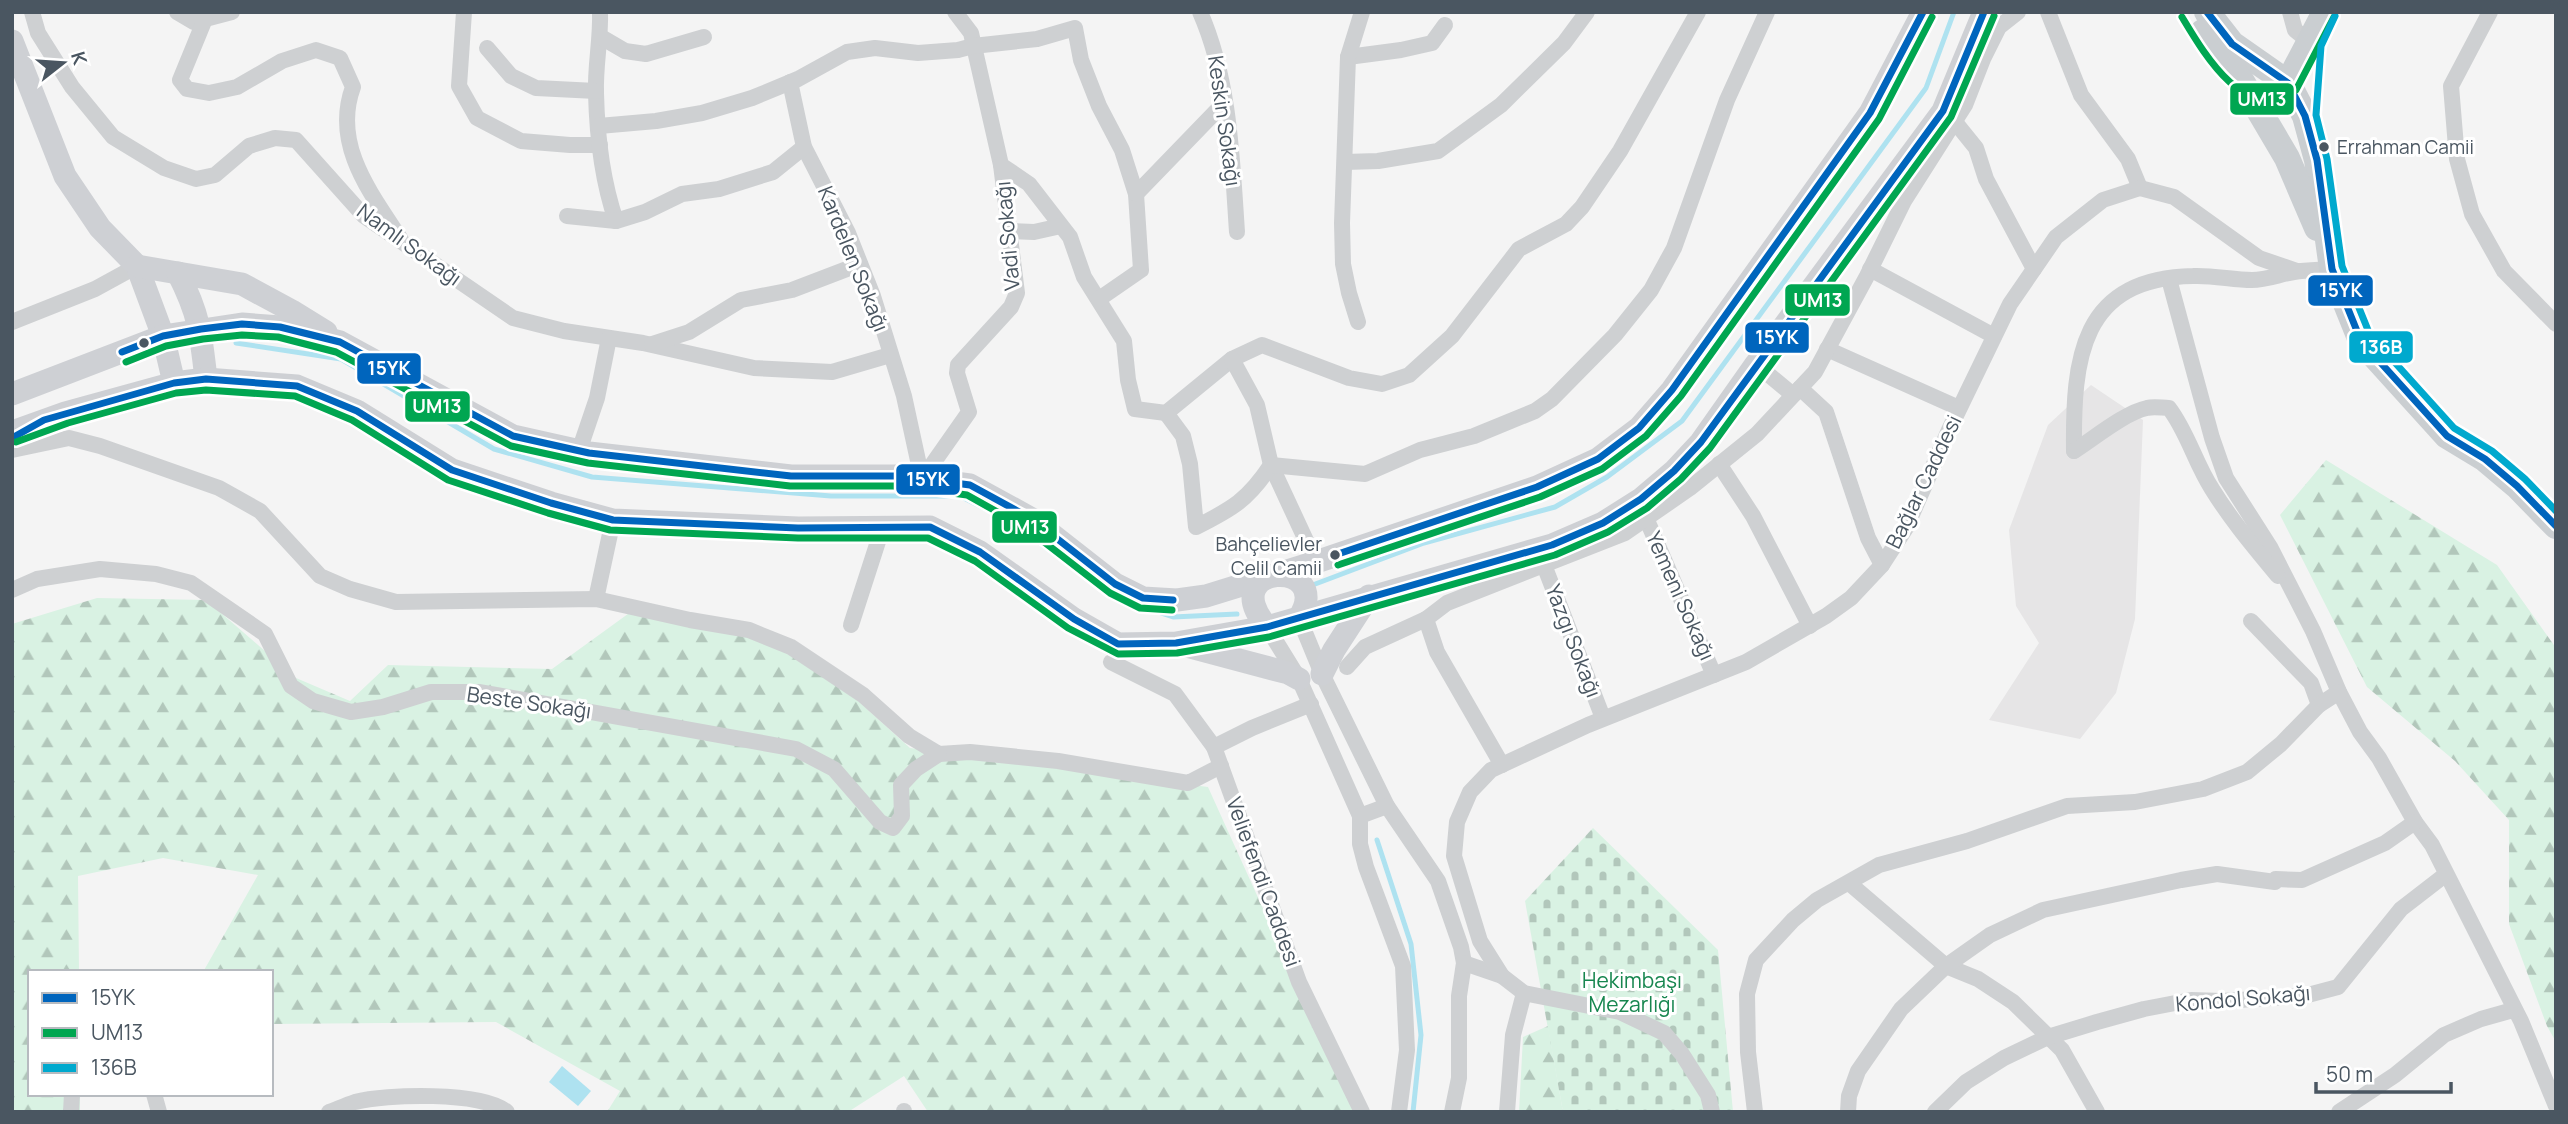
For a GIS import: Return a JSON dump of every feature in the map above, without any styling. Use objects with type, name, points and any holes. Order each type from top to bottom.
[{"type":"main road","points":[[137,266],[242,284],[292,311],[340,342],[513,436],[579,451],[791,476],[901,476],[970,485],[1032,519],[1115,584],[1143,598],[1177,600],[1206,596],[1317,562],[1537,488],[1598,459],[1639,428],[1672,390],[1870,113],[1923,12]]},
{"type":"main road","points":[[12,432],[44,420],[174,383],[206,379],[297,386],[356,411],[452,470],[551,503],[613,520],[798,528],[930,527],[980,552],[1074,619],[1118,645],[1176,643],[1268,627],[1552,545],[1603,523],[1641,499],[1674,471],[1701,442],[1756,363],[1943,111],[1984,12]]},
{"type":"main road","points":[[2191,12],[2212,47],[2270,88],[2288,83]]},
{"type":"main road","points":[[2207,12],[2249,71],[2331,263],[2361,341],[2447,436],[2485,459],[2517,486],[2556,526]]},
{"type":"main road","points":[[2287,158],[2288,83],[2325,12]]},
{"type":"main road","points":[[12,41],[65,176],[100,228],[137,266],[163,336],[174,383]]},
{"type":"main road","points":[[2249,71],[2311,43]]},
{"type":"main road","points":[[2305,116],[2311,43]]},
{"type":"main road","points":[[2288,83],[2305,116],[2317,160],[2331,263]]},
{"type":"main road","points":[[178,273],[194,303],[201,329],[206,379]]},
{"type":"main road","points":[[12,394],[163,336],[201,329],[242,324],[280,327],[340,342]]},
{"type":"main road","points":[[2410,396],[2502,459],[2556,506]]},
{"type":"main road","points":[[12,438],[44,420]]},
{"type":"main road","points":[[1268,627],[1256,611],[1254,594],[1263,580],[1270,576],[1287,575],[1301,585],[1306,602],[1300,618]]},
{"type":"main road","points":[[1322,674],[1334,650],[1369,596]]},
{"type":"main road","points":[[1176,643],[1289,673],[1299,679]]},
{"type":"street","name":"Namlı Sokağı","points":[[32,12],[38,33],[72,87],[113,137],[164,168],[196,179],[215,175],[249,146],[275,138],[296,139],[364,216],[513,318],[564,331],[649,345],[754,368],[832,372],[890,355]]},
{"type":"street","points":[[177,12],[194,22],[232,12]]},
{"type":"street","points":[[464,12],[459,86],[477,118],[521,141],[600,145]]},
{"type":"street","points":[[600,12],[601,37],[596,91],[600,145],[605,187],[616,221]]},
{"type":"street","name":"Vadi Sokağı","points":[[922,478],[969,412],[957,373],[958,365],[1011,307],[1017,293],[1001,165],[971,33],[955,12]]},
{"type":"street","name":"Keskin Sokağı","points":[[1200,12],[1210,34],[1224,103],[1232,157],[1237,232]]},
{"type":"street","points":[[1357,322],[1343,264],[1343,154],[1348,57],[1362,12]]},
{"type":"street","points":[[1345,162],[1378,161],[1438,151],[1501,104],[1564,43],[1587,12]]},
{"type":"street","points":[[1166,413],[1233,359],[1262,345],[1349,378],[1382,384],[1409,375],[1452,336],[1519,248],[1566,224],[1582,206],[1620,151],[1698,12]]},
{"type":"street","points":[[1271,465],[1365,474],[1420,450],[1474,436],[1535,411],[1552,398],[1615,335],[1651,290],[1674,248],[1727,100],[1767,12]]},
{"type":"street","points":[[1347,667],[1365,647],[1426,619],[1447,603],[1625,533],[1690,488],[1757,434],[1815,372],[1904,201],[1965,105],[1999,27],[2018,12]]},
{"type":"street","points":[[2048,12],[2081,95],[2127,159],[2140,188],[2174,198],[2259,258],[2297,271]]},
{"type":"street","points":[[2290,12],[2295,30],[2311,43]]},
{"type":"street","points":[[2490,12],[2451,86],[2457,159],[2472,214],[2504,271],[2556,324]]},
{"type":"street","points":[[205,19],[180,80],[187,89],[209,93],[237,87],[282,61],[316,50],[340,58],[353,87],[346,106],[348,145],[370,193],[406,247]]},
{"type":"street","points":[[599,126],[656,121],[702,113],[752,98],[790,82],[847,52],[874,48],[918,53],[1037,39],[1074,20],[1081,60],[1099,106],[1122,150],[1136,194],[1141,270],[1099,299]]},
{"type":"street","points":[[1348,57],[1432,43],[1445,25]]},
{"type":"street","points":[[601,37],[625,51],[646,54],[704,37]]},
{"type":"street","points":[[487,48],[511,76],[536,88],[596,91]]},
{"type":"street","name":"Kardelen Sokağı","points":[[790,82],[804,147],[848,233],[881,320],[904,396],[922,478]]},
{"type":"street","points":[[1136,194],[1224,103]]},
{"type":"street","points":[[1955,122],[1976,148],[1986,179],[2034,269]]},
{"type":"street","points":[[567,216],[616,221],[645,212],[682,194],[719,189],[773,172],[804,147]]},
{"type":"street","points":[[1001,165],[1029,184],[1070,237],[1084,277],[1124,341],[1128,380],[1135,409],[1166,413],[1183,436],[1190,464],[1196,527],[1234,508],[1271,465]]},
{"type":"street","name":"Bağlar Caddesi","points":[[1502,976],[1480,941],[1454,856],[1457,822],[1470,792],[1491,770],[1603,718],[1746,662],[1810,626],[1851,598],[1882,565],[1906,528],[1959,408],[2010,304],[2056,237],[2103,200],[2140,188]]},
{"type":"street","points":[[1010,231],[1034,232],[1061,226]]},
{"type":"street","points":[[2297,600],[2212,489],[2191,452],[2180,423],[2169,408],[2150,407],[2130,413],[2074,451],[2076,374],[2087,336],[2101,310],[2122,292],[2169,279],[2193,276],[2255,280],[2331,263]]},
{"type":"street","points":[[649,345],[689,332],[740,300],[792,290],[860,264]]},
{"type":"street","points":[[12,322],[96,289],[137,266]]},
{"type":"street","points":[[1870,269],[1994,336]]},
{"type":"street","points":[[2169,279],[2226,478],[2270,547],[2360,732],[2432,845],[2513,1010],[2521,1021],[2556,1106]]},
{"type":"street","points":[[579,451],[597,398],[609,338]]},
{"type":"street","points":[[1827,349],[1959,408]]},
{"type":"street","points":[[1233,359],[1256,405],[1271,465],[1317,562]]},
{"type":"street","points":[[1756,363],[1826,412],[1868,538],[1882,565]]},
{"type":"street","points":[[12,450],[69,438],[100,446],[219,488],[260,511],[320,576],[350,589],[396,602],[596,598],[690,620],[749,630],[791,648],[863,695],[909,736],[939,754],[970,752],[1058,761],[1188,783],[1221,766]]},
{"type":"street","points":[[1719,464],[1753,516],[1810,626]]},
{"type":"street","name":"Yemeni Sokağı","points":[[1646,518],[1714,675]]},
{"type":"street","points":[[596,598],[613,520]]},
{"type":"street","points":[[851,625],[884,527]]},
{"type":"street","name":"Yazgı Sokağı","points":[[1544,565],[1603,718]]},
{"type":"street","name":"Beste Sokağı","points":[[12,590],[37,579],[100,569],[156,574],[191,583],[265,634],[291,686],[313,701],[351,712],[383,707],[431,692],[480,692],[796,749],[834,769],[880,822],[893,828],[902,816],[901,785],[916,769],[939,754]]},
{"type":"street","points":[[1300,618],[1322,674],[1387,806],[1438,881],[1461,947],[1464,963],[1459,996],[1459,1078],[1452,1112]]},
{"type":"street","points":[[1426,619],[1437,652],[1502,765]]},
{"type":"street","points":[[2251,621],[2311,683],[2319,705]]},
{"type":"street","points":[[1268,627],[1299,679],[1360,816],[1360,844],[1366,867],[1403,966],[1407,1050],[1399,1112]]},
{"type":"street","name":"Veliefendi Caddesi","points":[[1111,662],[1175,695],[1214,747],[1299,982],[1362,1112]]},
{"type":"street","points":[[1755,1112],[1748,1052],[1747,994],[1756,960],[1817,900],[1879,865],[1966,841],[2067,806],[2135,802],[2203,789],[2247,772],[2281,744],[2319,705],[2339,692]]},
{"type":"street","points":[[1214,747],[1311,704]]},
{"type":"street","points":[[1360,816],[1387,806]]},
{"type":"street","points":[[1848,1112],[1849,1096],[1858,1071],[1901,1009],[1946,966],[1990,935],[2043,910],[2217,874],[2275,882],[2276,879],[2302,880],[2385,843],[2415,822]]},
{"type":"street","name":"Kondol Sokağı","points":[[1935,1112],[1966,1082],[2004,1058],[2048,1037],[2144,1009],[2191,1000],[2304,996],[2338,988],[2401,909],[2445,875]]},
{"type":"street","points":[[1849,883],[1946,966],[1978,979],[2013,1002],[2062,1049],[2097,1112]]},
{"type":"street","points":[[1464,963],[1502,976],[1524,993],[1620,1012],[1664,1033],[1682,1054],[1708,1095],[1712,1112]]},
{"type":"street","points":[[1507,1112],[1513,1035],[1524,993]]},
{"type":"street","points":[[2339,1112],[2395,1075],[2444,1035],[2481,1019],[2513,1010]]},
{"type":"street","points":[[329,1112],[356,1102],[422,1096],[468,1099],[501,1107],[507,1112]]},
{"type":"shaded area","points":[[2091,385],[2143,420],[2135,619],[2116,693],[2080,739],[1989,720],[2039,643],[2016,606],[2009,530],[2048,425]]},
{"type":"green space","points":[[2326,460],[2497,565],[2556,648],[2556,1042],[2547,1026],[2509,924],[2509,820],[2455,761],[2367,687],[2280,515]]},
{"type":"green space","points":[[97,598],[206,600],[296,678],[350,701],[388,665],[552,669],[632,611],[795,644],[910,748],[1208,787],[1355,1112],[928,1112],[904,1076],[848,1112],[607,1112],[620,1091],[496,1022],[273,1024],[273,970],[204,970],[258,875],[163,858],[78,876],[79,970],[28,970],[28,1096],[80,1096],[80,1112],[12,1112],[12,624]]},
{"type":"green space","name":"Hekimbaşı Mezarlığı","points":[[1593,828],[1718,950],[1733,1112],[1563,1112],[1525,901]]},
{"type":"green space","points":[[1548,1026],[1563,1112],[1519,1112],[1523,1037]]},
{"type":"water","points":[[562,1066],[591,1091],[578,1106],[549,1082]]},
{"type":"waterway","points":[[1310,586],[1424,543],[1555,507],[1607,477],[1682,421],[1926,88],[1954,12]]},
{"type":"waterway","points":[[236,343],[341,359],[494,449],[592,477],[831,496],[960,496],[1015,524],[1110,596],[1126,601]]},
{"type":"waterway","points":[[1149,609],[1173,617],[1237,614]]},
{"type":"waterway","points":[[1377,840],[1411,944],[1421,1035],[1413,1112]]},
{"type":"transit line","name":"15YK","points":[[1335,555],[1537,487],[1598,459],[1639,428],[1672,390],[1870,113],[1923,12]]},
{"type":"transit line","name":"15YK","points":[[12,438],[44,420],[174,383],[206,379],[297,386],[357,411],[452,470],[551,503],[613,520],[798,528],[930,527],[980,552],[1074,619],[1118,644],[1176,643],[1267,627],[1552,545],[1603,523],[1641,499],[1674,471],[1701,442],[1943,111],[1984,12]]},
{"type":"transit line","name":"15YK","points":[[2207,12],[2232,44],[2288,83],[2305,116],[2317,160],[2332,269],[2361,341],[2447,436],[2485,459],[2517,486],[2556,526]]},
{"type":"transit line","name":"UM13","points":[[16,442],[68,423],[176,393],[206,390],[295,396],[352,420],[448,480],[610,530],[798,538],[928,538],[975,561],[1068,628],[1118,654],[1177,653],[1269,637],[1555,555],[1608,532],[1647,508],[1681,479],[1710,448],[1951,117],[1994,16]]},
{"type":"transit line","name":"136B","points":[[2335,16],[2321,46],[2316,115],[2327,159],[2342,266],[2370,335],[2454,428],[2492,451],[2525,479],[2556,511]]},
{"type":"transit line","name":"UM13","points":[[1338,565],[1540,497],[1602,469],[1646,436],[1681,396],[1879,119],[1932,17]]},
{"type":"transit line","name":"UM13","points":[[2182,17],[2214,65],[2228,80],[2243,92],[2260,99],[2278,99],[2296,90],[2334,17]]},
{"type":"transit line","name":"15YK","points":[[122,352],[163,336],[201,329],[242,324],[280,327],[340,342],[513,436],[589,453],[791,476],[901,476],[970,485],[1032,519],[1115,584],[1143,598],[1173,600]]},
{"type":"transit line","name":"UM13","points":[[126,362],[166,346],[203,339],[242,335],[278,337],[336,352],[511,446],[588,463],[790,486],[900,486],[967,495],[1026,528],[1110,593],[1140,608],[1172,610]]},
{"type":"place","name":"Errahman Camii","points":[[2324,147]]},
{"type":"place","name":"Bahçelievler Celil Camii","points":[[1335,555]]}]
